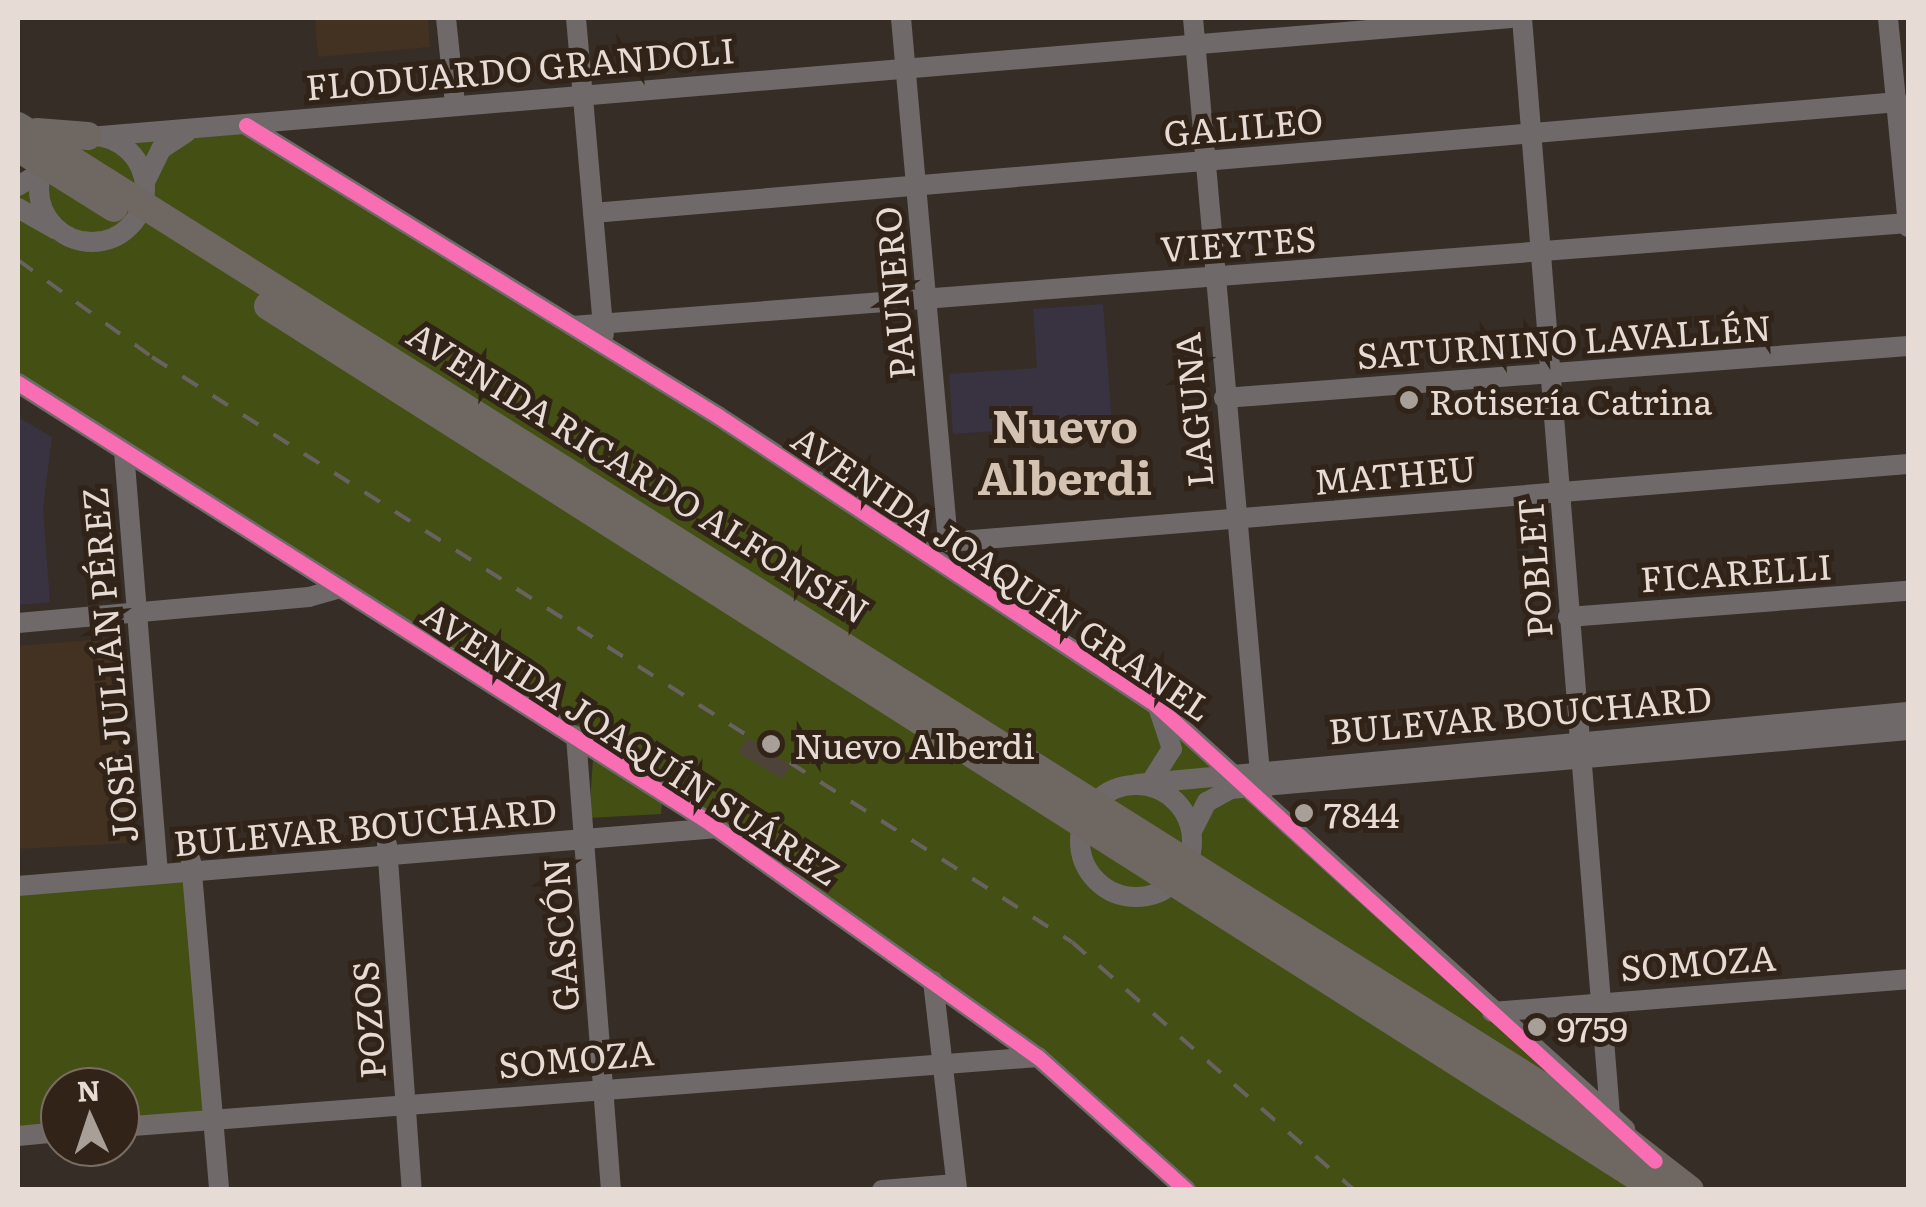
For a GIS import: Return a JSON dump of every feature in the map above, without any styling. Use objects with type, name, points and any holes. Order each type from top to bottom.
[{"type":"highway","points":[[19,134],[94,136]]},
{"type":"highway","name":"AVENIDA RICARDO ALFONSÍN","points":[[19,134],[47,162],[141,203],[1088,812],[1656,1161],[1690,1190]]},
{"type":"highway","name":"AVENIDA RICARDO ALFONSÍN","points":[[1183,871],[1658,1190]]},
{"type":"street","points":[[446,18],[455,104]]},
{"type":"street","points":[[576,18],[605,346]]},
{"type":"street","name":"PAUNERO","points":[[901,18],[926,298],[940,549]]},
{"type":"street","name":"LAGUNA","points":[[1192,18],[1258,784]]},
{"type":"street","name":"FLODUARDO GRANDOLI","points":[[94,136],[1511,18]]},
{"type":"street","name":"POBLET","points":[[1522,18],[1610,1114]]},
{"type":"street","points":[[1888,18],[1908,224]]},
{"type":"street","name":"GALILEO","points":[[594,213],[1898,102]]},
{"type":"street","name":"AVENIDA JOAQUÍN GRANEL","points":[[246,124],[940,549],[1156,704],[1235,771],[1258,784],[1492,1012],[1610,1114],[1656,1161]]},
{"type":"street","points":[[18,208],[63,233],[104,241],[141,203],[161,149],[192,130]]},
{"type":"street","points":[[18,186],[47,162],[94,136]]},
{"type":"street","name":"AVENIDA RICARDO ALFONSÍN","points":[[94,136],[130,152],[141,203]]},
{"type":"street","points":[[47,162],[42,206],[63,233]]},
{"type":"street","name":"VIEYTES","points":[[572,326],[1908,224]]},
{"type":"street","name":"SATURNINO LAVALLÉN","points":[[1224,398],[1908,346]]},
{"type":"street","name":"AVENIDA JOAQUÍN SUÁREZ","points":[[18,384],[711,824],[1038,1056],[1186,1190]]},
{"type":"street","name":"JOSÉ JULIÁN PÉREZ","points":[[124,450],[157,869]]},
{"type":"street","name":"MATHEU","points":[[940,549],[1560,491],[1908,464]]},
{"type":"street","points":[[18,623],[310,598],[341,588]]},
{"type":"street","name":"FICARELLI","points":[[1568,616],[1908,591]]},
{"type":"street","points":[[1144,783],[1172,749],[1156,704]]},
{"type":"street","name":"BULEVAR BOUCHARD","points":[[1192,830],[1218,793],[1258,784],[1908,712]]},
{"type":"street","name":"BULEVAR BOUCHARD","points":[[1580,750],[1908,730]]},
{"type":"street","name":"GASCÓN","points":[[576,736],[610,1190]]},
{"type":"street","points":[[1144,783],[1166,793],[1192,830],[1183,871],[1135,898],[1102,886],[1082,858],[1088,812],[1144,783],[1235,771]]},
{"type":"street","name":"BULEVAR BOUCHARD","points":[[18,876],[157,869],[711,824]]},
{"type":"street","name":"POZOS","points":[[387,851],[412,1190]]},
{"type":"street","points":[[192,866],[218,1190]]},
{"type":"street","name":"BULEVAR BOUCHARD","points":[[18,886],[157,869]]},
{"type":"street","name":"SOMOZA","points":[[1492,1012],[1908,979]]},
{"type":"street","points":[[882,1190],[956,1187],[933,981]]},
{"type":"street","name":"SOMOZA","points":[[140,1126],[603,1087],[1038,1056]]},
{"type":"shaded area","points":[[315,18],[428,18],[430,47],[318,57]]},
{"type":"shaded area","points":[[1103,304],[1112,423],[953,434],[949,374],[1037,368],[1033,309]]},
{"type":"shaded area","points":[[18,417],[52,437],[43,508],[50,602],[18,605]]},
{"type":"shaded area","points":[[101,639],[116,649],[134,843],[18,849],[18,646]]},
{"type":"green space","points":[[246,125],[1123,681],[1690,1189],[1186,1189],[1038,1057],[704,819],[18,383],[18,186],[56,149]]},
{"type":"green space","points":[[593,759],[662,803],[661,814],[589,818]]},
{"type":"green space","points":[[185,881],[206,1110],[140,1121],[140,1067],[40,1067],[40,1131],[18,1133],[18,890]]},
{"type":"building","name":"Nuevo Alberdi","points":[[748,738],[791,765],[782,779],[738,752]]},
{"type":"railway","points":[[18,260],[152,357],[1072,942],[1354,1190]]},
{"type":"cycle path","points":[[246,125],[718,416],[1155,704],[1655,1161]]},
{"type":"cycle path","points":[[18,383],[704,819],[1038,1057],[1186,1190]]},
{"type":"place","name":"Rotisería Catrina","points":[[1409,400]]},
{"type":"place","name":"Nuevo Alberdi","points":[[771,744]]},
{"type":"place","name":"7844","points":[[1304,813]]},
{"type":"place","name":"9759","points":[[1537,1027]]},
{"type":"district","name":"Nuevo Alberdi","points":[[1065,450]]}]
